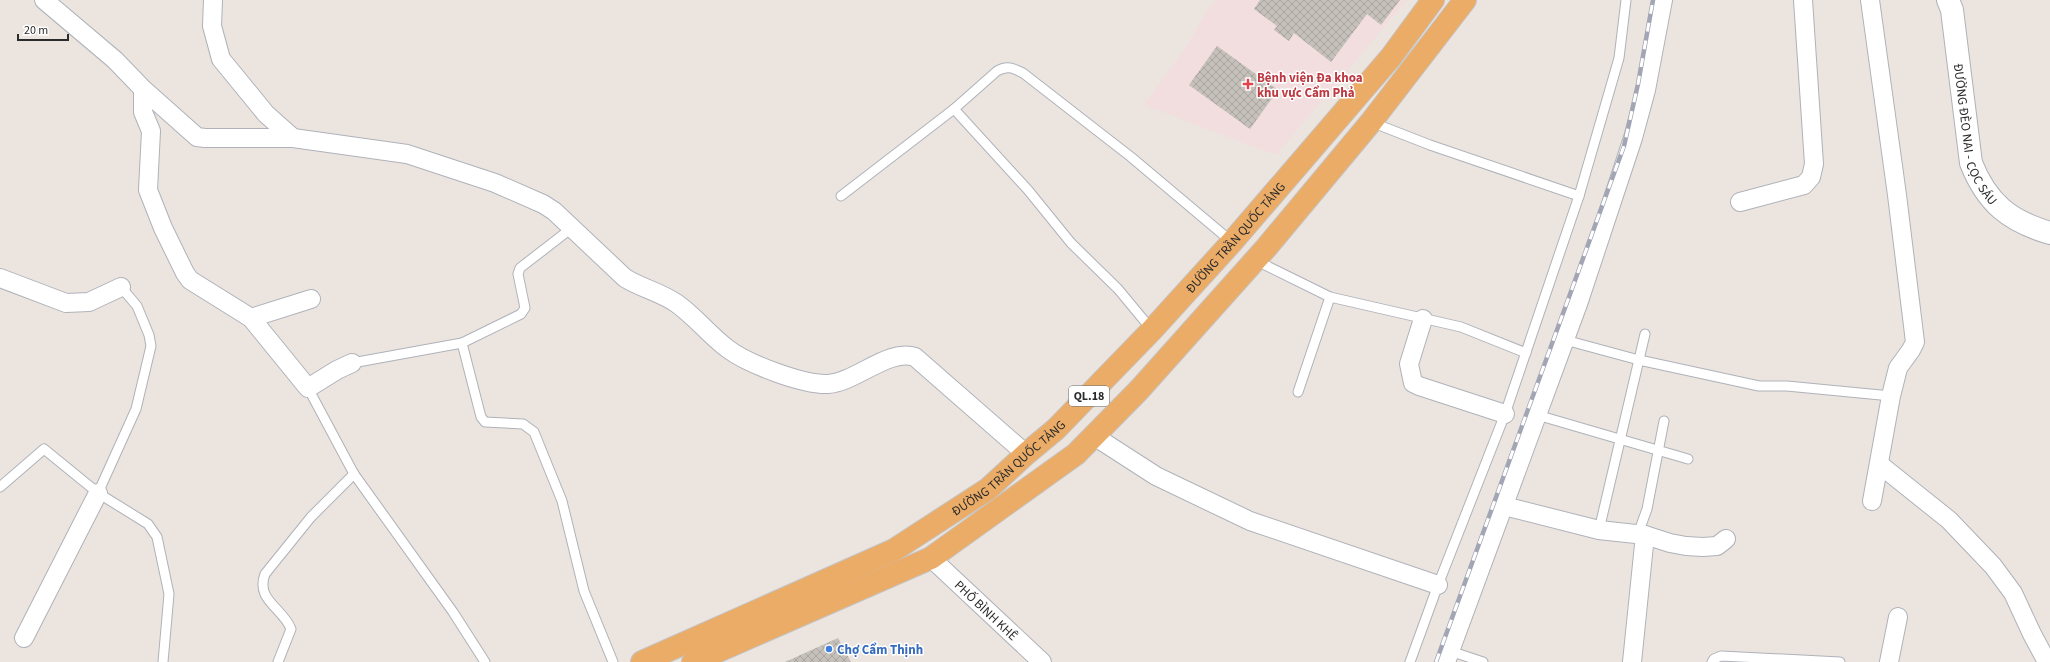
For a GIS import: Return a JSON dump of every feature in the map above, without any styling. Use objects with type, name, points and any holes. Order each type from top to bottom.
[{"type":"highway","name":"ĐƯỜNG TRẦN QUỐC TẢNG","points":[[693,662],[744,628],[894,550],[988,489],[1056,429],[1152,330],[1232,242],[1391,57],[1433,0]]},
{"type":"highway","name":"ĐƯỜNG TRẦN QUỐC TẢNG","points":[[642,662],[744,628],[932,558],[1076,454],[1139,390],[1255,260],[1371,122],[1466,0]]},
{"type":"highway","points":[[1232,242],[1255,260]]},
{"type":"street","points":[[44,0],[115,60],[143,89],[197,137],[293,138],[408,154],[495,183],[543,204],[554,211],[573,227],[625,278],[633,283],[659,292],[678,304],[729,350],[762,367],[810,382],[828,384],[901,354],[916,357],[1026,454]]},
{"type":"street","points":[[213,0],[212,26],[221,59],[266,114],[293,138]]},
{"type":"street","points":[[1448,657],[1565,340],[1633,138],[1646,90],[1663,0]]},
{"type":"street","points":[[1740,202],[1804,184],[1811,178],[1814,164],[1803,0]]},
{"type":"street","points":[[1870,0],[1897,195],[1915,342],[1898,368],[1891,396],[1872,501]]},
{"type":"street","name":"ĐƯỜNG ĐÈO NAI - CỌC SÁU","points":[[1948,0],[1952,10],[1971,163],[1978,180],[2001,208],[2016,221],[2050,233]]},
{"type":"street","points":[[143,89],[143,112],[151,131],[148,190],[163,228],[190,280],[251,318],[308,388],[337,370],[352,363]]},
{"type":"street","points":[[0,278],[66,304],[89,302],[121,287]]},
{"type":"street","points":[[251,318],[311,299]]},
{"type":"street","points":[[1423,319],[1409,364],[1413,383],[1418,386],[1505,414]]},
{"type":"street","points":[[1094,436],[1156,476],[1250,521],[1438,585]]},
{"type":"street","points":[[1879,464],[1949,520],[1993,566],[2013,593],[2047,662]]},
{"type":"street","points":[[24,638],[98,493]]},
{"type":"street","points":[[1504,506],[1599,530],[1642,535],[1670,543],[1703,547],[1717,546],[1726,539]]},
{"type":"street","points":[[1632,662],[1642,535]]},
{"type":"street","name":"PHỐ BÌNH KHÊ","points":[[932,558],[1042,662]]},
{"type":"street","points":[[1888,662],[1898,617]]},
{"type":"lane","points":[[1410,662],[1438,585],[1505,414],[1579,196],[1619,58],[1626,0]]},
{"type":"lane","points":[[841,196],[954,109],[997,71],[1003,68],[1012,68],[1017,70],[1131,157],[1232,242]]},
{"type":"lane","points":[[954,109],[1028,190],[1071,243],[1118,289],[1152,330]]},
{"type":"lane","points":[[1371,122],[1430,145],[1579,196]]},
{"type":"lane","points":[[352,363],[462,343],[520,314],[525,308],[518,274],[520,268],[573,227]]},
{"type":"lane","points":[[1255,260],[1330,297],[1461,328],[1526,353]]},
{"type":"lane","points":[[98,493],[136,409],[151,346],[150,335],[137,306],[121,287]]},
{"type":"lane","points":[[1298,392],[1330,297]]},
{"type":"lane","points":[[1599,530],[1645,334]]},
{"type":"lane","points":[[1565,340],[1639,360],[1759,386],[1787,386],[1891,396]]},
{"type":"lane","points":[[462,343],[481,417],[485,422],[523,424],[534,432],[562,501],[584,591],[613,662]]},
{"type":"lane","points":[[308,388],[354,474],[453,612],[485,662]]},
{"type":"lane","points":[[1537,416],[1688,459]]},
{"type":"lane","points":[[1642,535],[1664,421]]},
{"type":"lane","points":[[0,487],[44,449],[98,493],[148,524],[157,537],[169,594],[163,662]]},
{"type":"lane","points":[[278,662],[291,629],[266,597],[262,582],[265,574],[311,517],[354,474]]},
{"type":"lane","points":[[1712,662],[1714,659],[1722,656],[1840,662]]},
{"type":"lane","points":[[1448,657],[1483,662]]},
{"type":"shaded area","name":"Bệnh viện Đa khoa khu vực Cẩm Phả","points":[[1216,0],[1407,0],[1276,155],[1144,105],[1189,43],[1207,10]]},
{"type":"building","points":[[1260,0],[1400,0],[1381,25],[1367,14],[1331,62],[1294,33],[1289,41],[1274,30],[1277,26],[1254,9]]},
{"type":"building","points":[[1217,46],[1278,90],[1250,129],[1189,85]]},
{"type":"building","name":"Chợ Cẩm Thịnh","points":[[838,638],[851,662],[785,662]]},
{"type":"railway","points":[[1436,662],[1624,146],[1638,84],[1653,0]]},
{"type":"place","name":"Bệnh viện Đa khoa khu vực Cẩm Phả","points":[[1248,84]]},
{"type":"place","name":"Chợ Cẩm Thịnh","points":[[829,649]]}]
